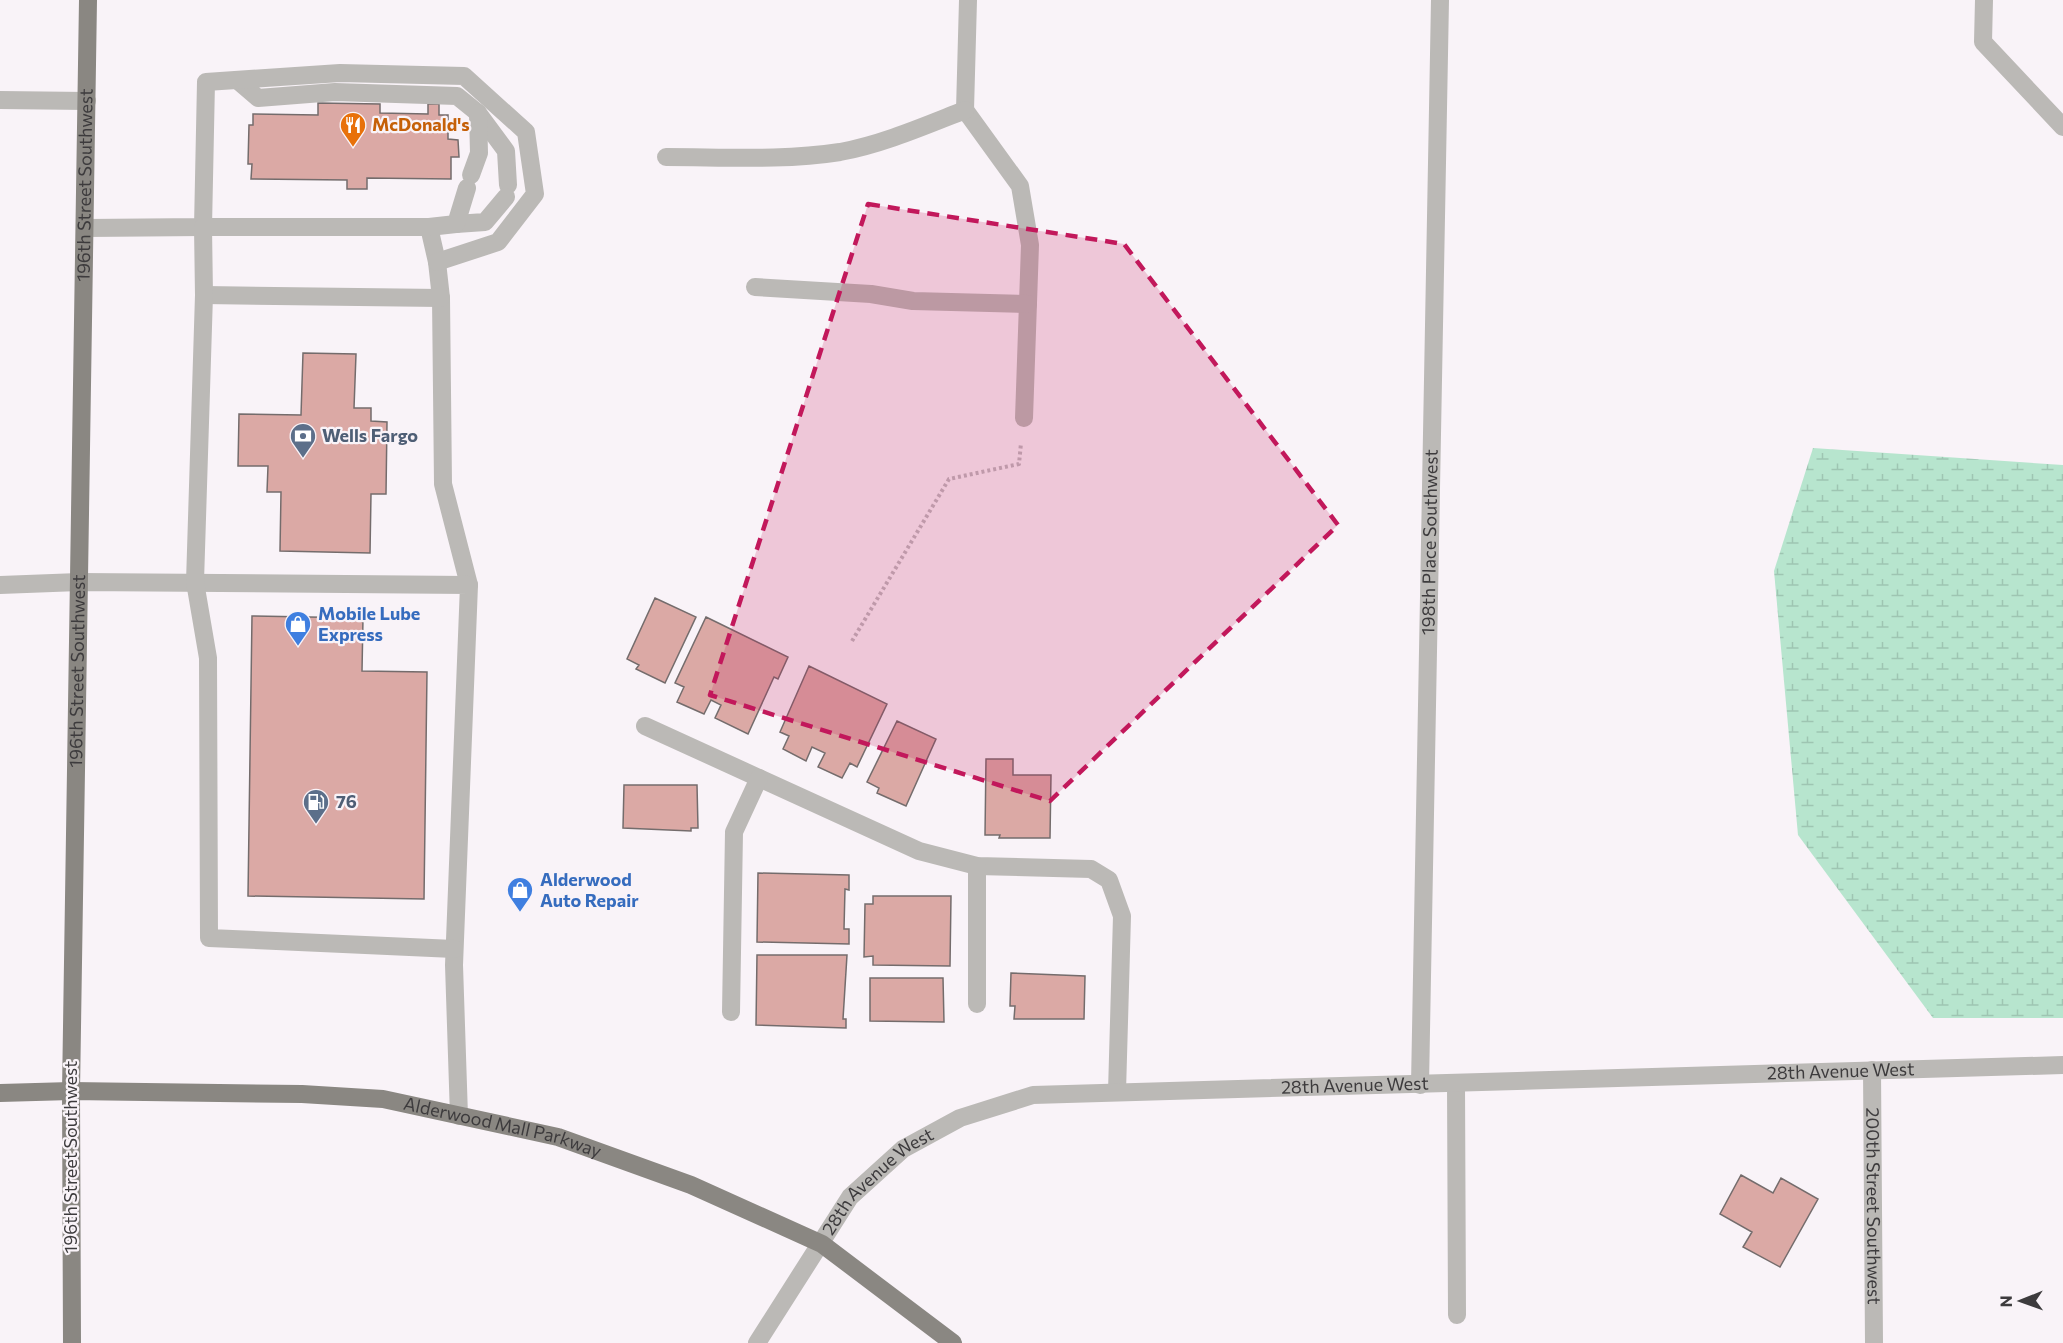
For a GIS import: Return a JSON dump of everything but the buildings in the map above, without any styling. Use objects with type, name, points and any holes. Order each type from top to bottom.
[{"type":"main road","name":"196th Street Southwest","points":[[72,1343],[70,1090],[88,0]]},
{"type":"main road","name":"Alderwood Mall Parkway","points":[[0,1093],[70,1090],[383,1099],[569,1141],[691,1185],[822,1244],[953,1343]]},
{"type":"street","points":[[968,0],[965,110],[1020,186],[1030,245],[1024,418]]},
{"type":"street","name":"198th Place Southwest","points":[[1420,1085],[1440,0]]},
{"type":"street","points":[[1984,0],[1983,42],[2063,127]]},
{"type":"street","points":[[437,262],[498,242],[535,194],[526,132],[464,76],[340,73],[206,82],[204,295],[195,582],[208,658],[209,938],[454,949]]},
{"type":"street","points":[[86,228],[429,227],[485,222],[507,191],[506,151],[478,113],[457,96],[335,92],[258,98],[237,80]]},
{"type":"street","points":[[0,100],[87,101]]},
{"type":"street","points":[[666,157],[769,158],[840,152],[898,137],[965,110]]},
{"type":"street","points":[[456,224],[479,153],[478,113]]},
{"type":"street","points":[[429,227],[437,262],[441,298],[443,484],[469,585],[454,949],[459,1116]]},
{"type":"street","points":[[755,287],[871,294],[913,301],[1028,304]]},
{"type":"street","points":[[204,295],[441,298]]},
{"type":"street","points":[[0,585],[79,582],[469,585]]},
{"type":"street","points":[[645,726],[919,851],[976,866],[1090,869],[1109,880],[1122,916],[1117,1092]]},
{"type":"street","points":[[731,1012],[734,832],[759,778]]},
{"type":"street","points":[[976,866],[977,1004]]},
{"type":"street","name":"28th Avenue West","points":[[758,1343],[850,1197],[903,1149],[960,1118],[1033,1095],[2063,1065]]},
{"type":"street","name":"200th Street Southwest","points":[[1872,1070],[1874,1343]]},
{"type":"street","points":[[1456,1083],[1457,1315]]},
{"type":"path","points":[[852,641],[949,479],[1019,464],[1024,418]]},
{"type":"highlighted area","points":[[868,204],[1124,244],[1338,525],[1050,801],[710,695]]},
{"type":"green space","points":[[1813,448],[2063,465],[2063,1018],[1933,1018],[1798,835],[1774,571]]},
{"type":"place","name":"McDonald's","points":[[353,148]]},
{"type":"place","name":"Wells Fargo","points":[[303,459]]},
{"type":"place","name":"Mobile Lube Express","points":[[298,647]]},
{"type":"place","name":"76","points":[[316,825]]},
{"type":"place","name":"Alderwood Auto Repair","points":[[520,913]]}]
